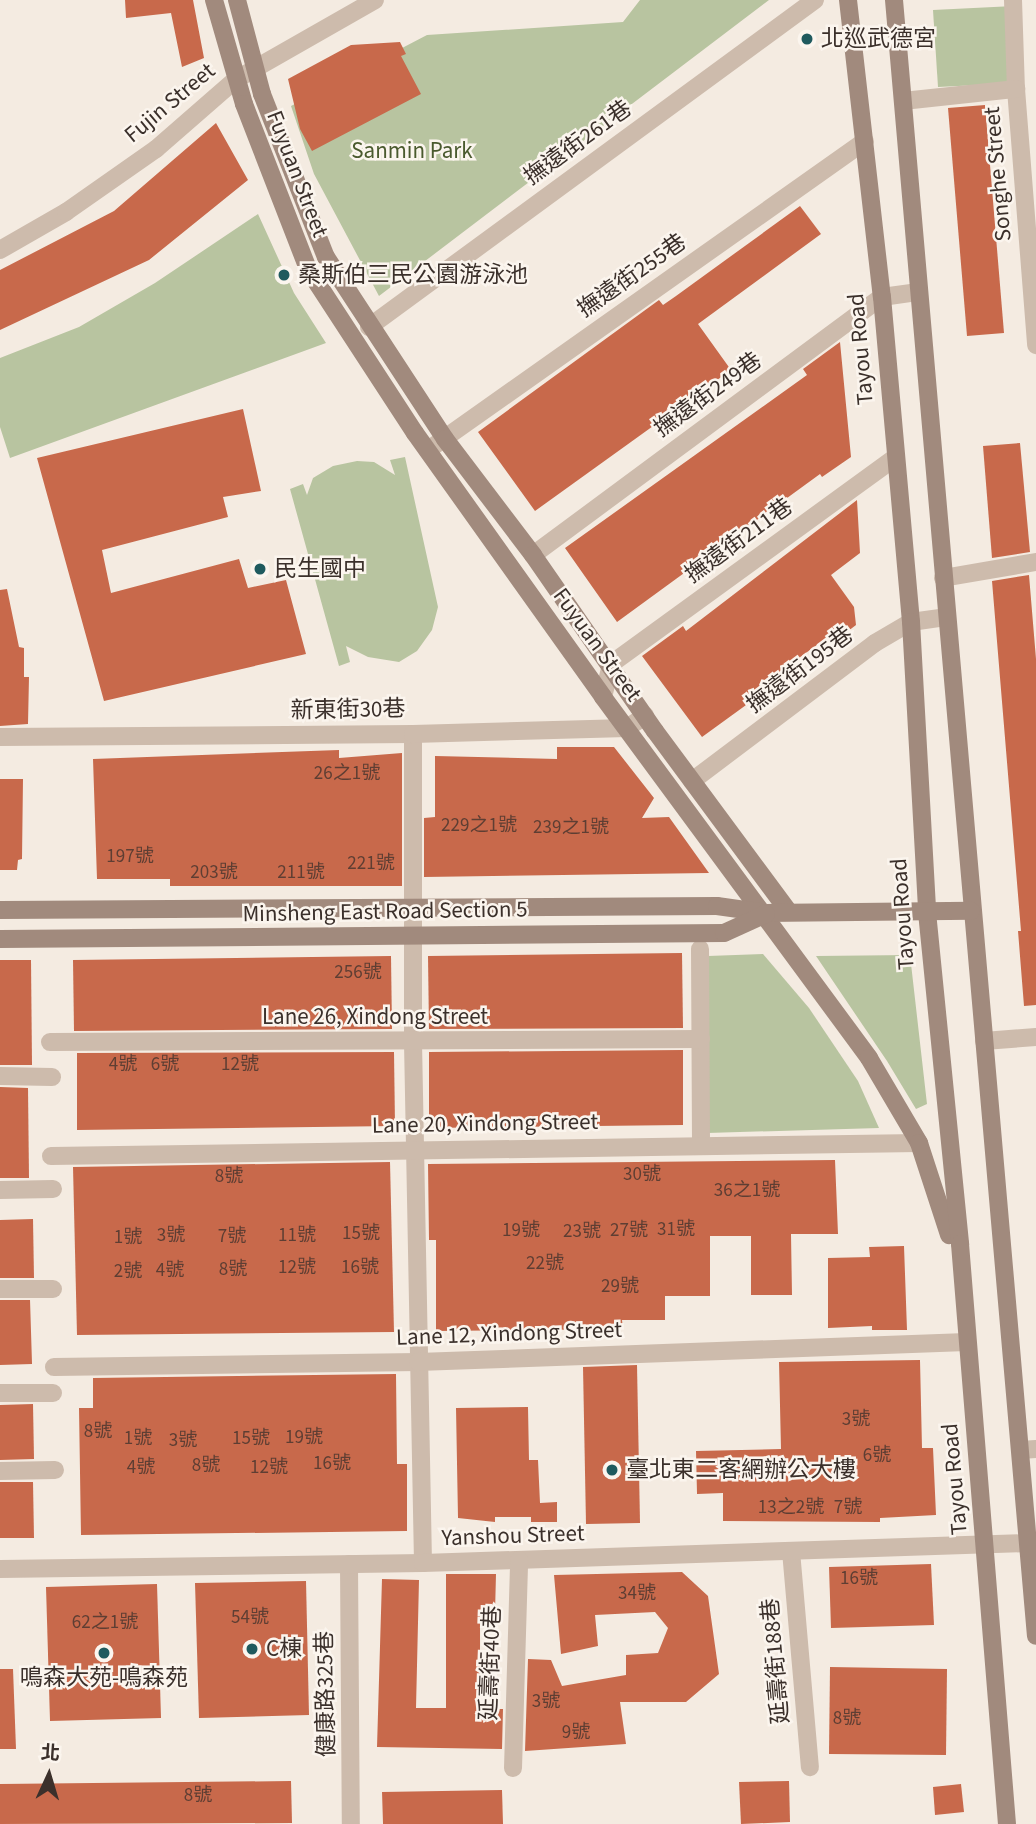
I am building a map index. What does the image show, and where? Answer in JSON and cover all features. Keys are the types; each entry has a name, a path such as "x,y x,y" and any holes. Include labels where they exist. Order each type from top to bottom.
{"street":[{"name":"Fuyuan Street","path":"214,0 235,80 274,190 308,269 428,450 603,696 766,914 869,1058 919,1143 946,1219 964,1304"},
{"name":"Fuyuan Street","path":"237,0 253,69 326,257 444,439 533,555 645,716 789,912"},
{"name":"Fujin Street","path":"0,250 66,212 156,149 235,80 375,0"},
{"name":"撫遠街261巷","path":"369,327 815,0"},
{"name":"Tayou Road","path":"848,0 882,298 911,622 927,912 986,1545 1007,1824"},
{"path":"894,0 971,911 1028,1450 1028,1543 1036,1636"},
{"name":"Songhe Street","path":"1013,0 1016,89 1036,345"},
{"path":"903,101 1016,89"},
{"name":"撫遠街255巷","path":"428,450 865,141"},
{"name":"撫遠街249巷","path":"533,555 882,298 919,292"},
{"name":"撫遠街211巷","path":"611,664 896,457"},
{"path":"943,578 1036,562"},
{"name":"撫遠街195巷","path":"692,781 875,643 911,622 946,617"},
{"path":"603,696 611,664"},
{"path":"627,728 645,716"},
{"name":"新東街30巷","path":"0,737 413,734 627,728"},
{"path":"413,734 413,1042 423,1563"},
{"name":"Minsheng East Road Section 5","path":"0,910 413,910 717,906 766,914 971,911"},
{"name":"Minsheng East Road Section 5","path":"0,939 724,933 766,914"},
{"path":"699,949 701,1146"},
{"path":"984,1041 1036,1037"},
{"name":"Lane 26, Xindong Street","path":"50,1042 701,1039"},
{"path":"0,1076 52,1077"},
{"name":"Lane 20, Xindong Street","path":"51,1156 919,1143"},
{"path":"0,1190 52,1189"},
{"path":"0,1289 53,1289"},
{"name":"Lane 12, Xindong Street","path":"54,1367 418,1362 967,1342"},
{"path":"0,1393 53,1394"},
{"path":"0,1471 55,1470"},
{"name":"Yanshou Street","path":"0,1569 423,1563 1028,1543"},
{"name":"延壽街188巷","path":"791,1551 810,1767"},
{"name":"延壽街40巷","path":"513,1769 519,1560"},
{"name":"健康路325巷","path":"349,1564 351,1824"}],"green space":[{"name":"Sanmin Park","path":"640,0 769,0 379,296 314,174 291,106 427,35 623,22"},
{"path":"1014,6 1018,83 938,87 933,10"},
{"path":"258,214 294,293 326,343 10,458 0,427 0,358 79,327 155,283"},
{"path":"405,457 438,607 432,630 417,651 399,662 368,657 346,646 350,662 339,666 290,489 303,484 307,495 313,478 333,466 357,461 374,462 395,475 390,460"},
{"path":"763,954 809,1008 858,1081 879,1128 707,1133 708,956"},
{"path":"910,955 927,1104 916,1109 816,956"}],"building":[{"path":"125,0 193,0 204,58 182,67 171,13 126,18"},
{"path":"400,42 406,54 401,56 421,94 312,151 300,129 288,79 351,45"},
{"path":"985,105 1004,333 967,336 948,108"},
{"path":"216,123 248,180 149,260 0,330 0,270 114,211"},
{"path":"800,206 821,234 698,324 731,370 535,511 478,432 659,300 663,305"},
{"path":"840,342 851,457 822,477 820,474 617,622 565,548 807,375 803,369"},
{"name":"民生國中","path":"243,409 261,491 223,497 228,517 102,550 111,593 239,559 248,588 286,580 306,654 104,701 37,458"},
{"path":"1020,443 1030,552 992,558 983,446"},
{"path":"857,500 860,553 831,575 854,607 856,625 839,638 835,632 764,683 768,689 702,737 642,656 683,626 686,631"},
{"path":"1029,575 1036,659 1036,1005 1024,1006 1018,931 1021,931 992,581"},
{"path":"7,589 19,647 24,648 24,677 29,677 28,724 0,726 0,590"},
{"path":"557,747 614,747 654,798 642,818 669,817 709,873 424,877 424,818 435,817 435,756 557,759"},
{"path":"339,750 339,758 402,753 402,886 170,886 170,879 97,879 93,759"},
{"path":"0,779 23,779 22,859 18,860 17,870 0,870"},
{"path":"682,953 683,1028 429,1029 428,956"},
{"path":"391,956 392,1029 74,1031 73,960"},
{"path":"0,960 31,960 32,1065 0,1065"},
{"path":"683,1050 683,1125 429,1128 429,1052"},
{"path":"394,1052 395,1126 77,1130 77,1053"},
{"path":"0,1087 28,1088 29,1178 0,1178"},
{"path":"835,1160 838,1234 791,1234 792,1295 751,1295 751,1236 710,1236 710,1296 665,1296 665,1320 622,1320 623,1329 436,1331 436,1240 429,1240 428,1164"},
{"path":"390,1162 394,1332 77,1335 73,1167"},
{"path":"33,1219 34,1278 0,1278 0,1220"},
{"path":"904,1246 907,1330 872,1330 872,1326 828,1328 828,1258 870,1257 869,1247"},
{"path":"0,1300 30,1300 32,1364 0,1365"},
{"path":"920,1360 922,1448 933,1448 936,1515 880,1518 880,1522 723,1521 723,1493 697,1494 696,1451 781,1449 779,1362"},
{"name":"臺北東二客網辦公大樓","path":"637,1365 640,1523 586,1524 583,1367"},
{"path":"396,1374 397,1464 407,1464 407,1531 81,1535 79,1408 93,1408 93,1378"},
{"path":"33,1404 34,1459 0,1460 0,1405"},
{"path":"528,1407 529,1460 538,1460 540,1503 557,1502 557,1522 531,1522 531,1517 495,1517 495,1522 458,1518 456,1408"},
{"path":"0,1482 33,1482 34,1538 0,1538"},
{"path":"931,1564 934,1625 831,1628 829,1567"},
{"path":"682,1572 708,1596 719,1674 686,1702 620,1702 626,1744 525,1751 528,1659 551,1660 562,1686 626,1675 626,1655 658,1653 668,1628 655,1612 595,1615 598,1646 561,1654 554,1575"},
{"path":"446,1574 496,1574 495,1613 480,1613 480,1709 503,1709 502,1749 377,1747 382,1579 419,1580 416,1708 446,1708"},
{"name":"C棟","path":"306,1581 309,1715 199,1718 195,1583"},
{"name":"鳴森大苑-鳴森苑","path":"157,1584 161,1718 50,1721 46,1587"},
{"path":"830,1667 947,1669 946,1755 829,1754"},
{"path":"0,1669 13,1669 16,1749 0,1749"},
{"path":"291,1781 292,1823 0,1824 0,1784"},
{"path":"789,1781 790,1822 741,1824 739,1782"},
{"path":"961,1784 964,1812 935,1815 933,1787"},
{"path":"502,1790 503,1824 383,1824 382,1792"}],"place":[{"name":"北巡武德宮","path":"807,39"},
{"name":"桑斯伯三民公園游泳池","path":"284,275"},
{"name":"民生國中","path":"260,569"},
{"name":"臺北東二客網辦公大樓","path":"612,1470"},
{"name":"C棟","path":"252,1649"},
{"name":"鳴森大苑-鳴森苑","path":"104,1653"}]}
